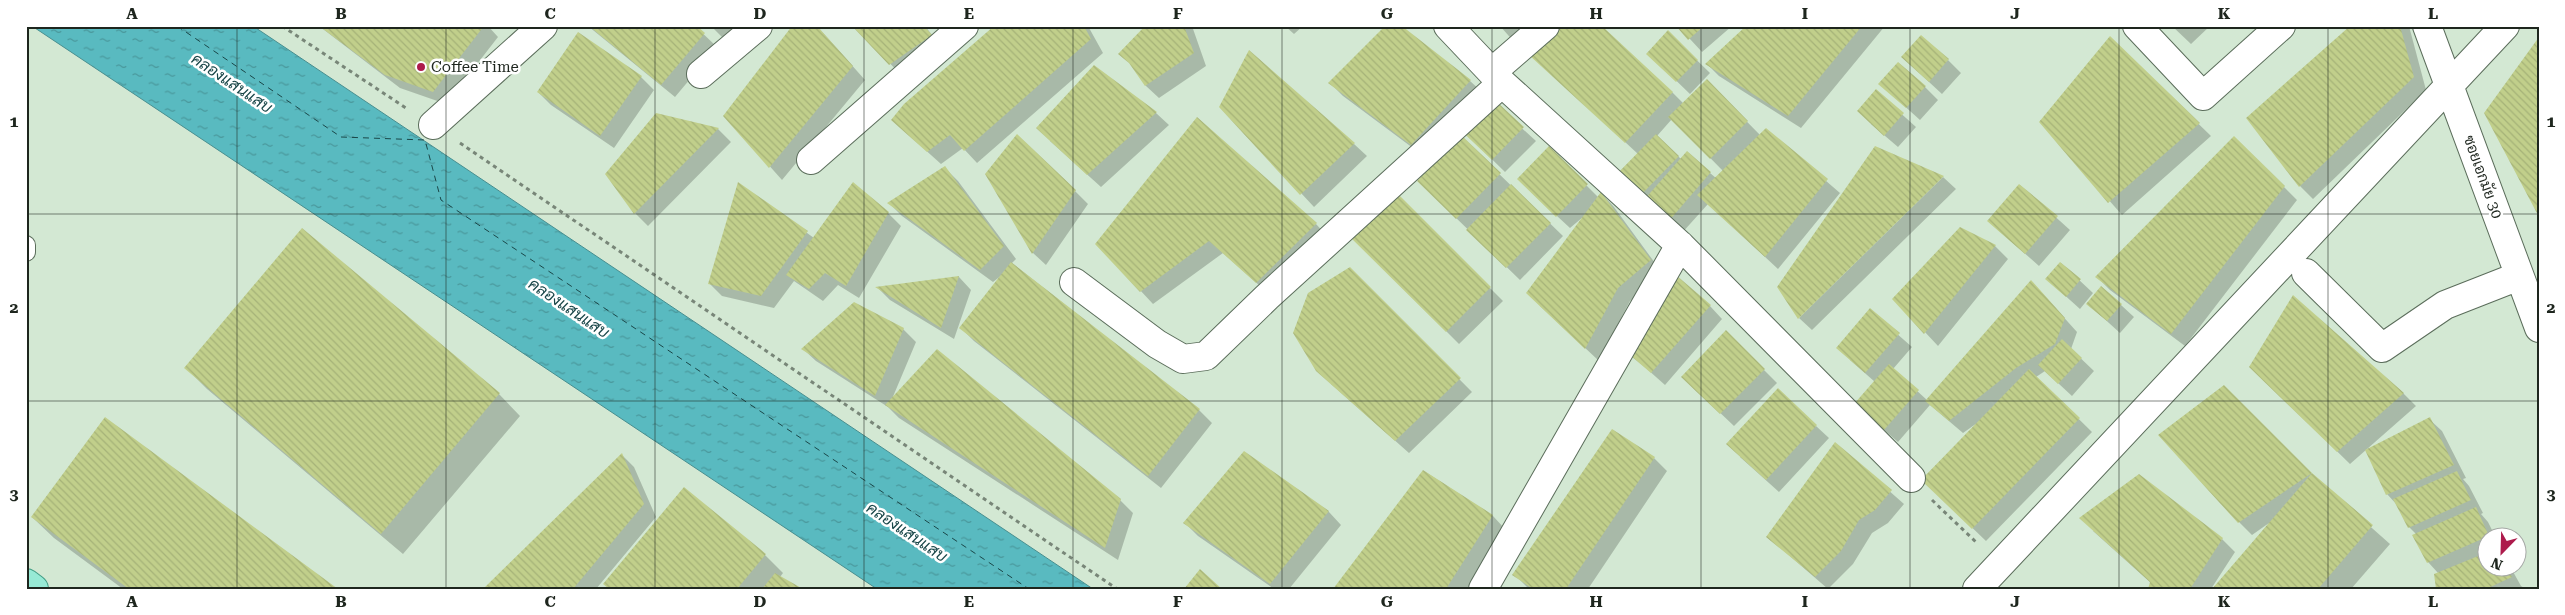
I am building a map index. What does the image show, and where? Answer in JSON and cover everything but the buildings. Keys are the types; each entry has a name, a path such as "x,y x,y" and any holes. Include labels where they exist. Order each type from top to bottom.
{"main road":[{"path":"26,583 34,589"}],"street":[{"path":"433,125 543,26"},
{"path":"701,74 758,26"},
{"path":"811,160 964,26"},
{"path":"1448,26 1497,78 1680,245 1911,478"},
{"path":"1074,282 1157,344 1183,359 1206,356 1497,78 1545,26"},
{"path":"2137,26 2203,96 2281,26"},
{"name":"ซอยเอกมัย 30","path":"2427,26 2539,328"},
{"path":"1977,589 2505,26"},
{"path":"1483,589 1680,245"},
{"path":"2306,273 2382,348 2445,305 2519,276"}],"lane":[{"path":"26,245 26,252"}],"path":[{"path":"282,26 433,125 1117,589"},
{"path":"1911,478 2000,566"}],"water":[{"name":"คลองแสนแสบ","path":"32,26 253,26 1093,589 877,589"}],"ferry route":[{"path":"177,26 341,137 425,140 441,200 1029,589"}],"place":[{"name":"Coffee Time","path":"421,67"}]}
